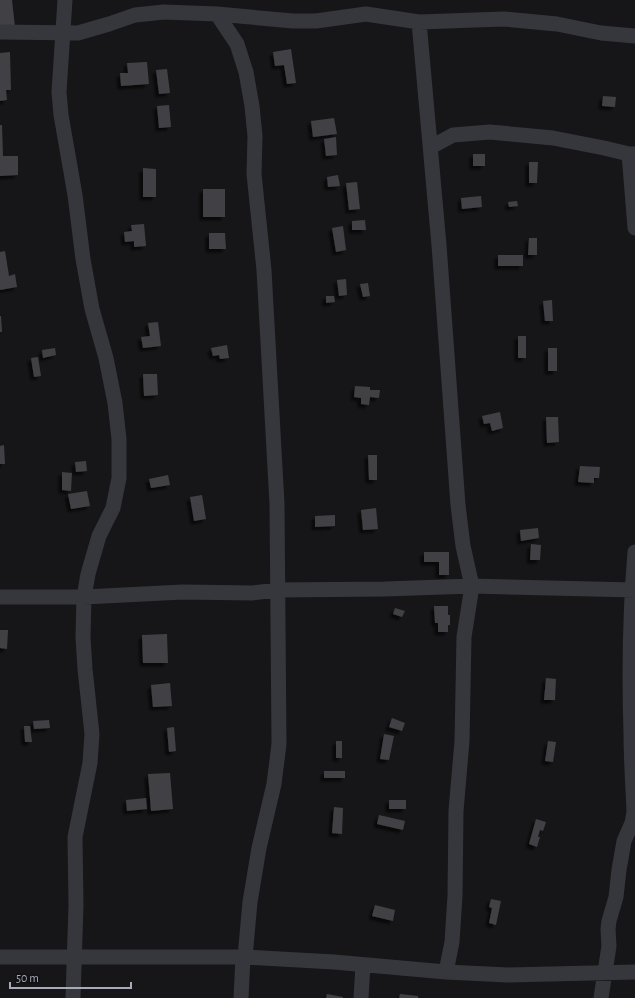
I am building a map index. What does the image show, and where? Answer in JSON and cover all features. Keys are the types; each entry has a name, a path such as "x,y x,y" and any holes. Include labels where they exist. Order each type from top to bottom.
{"street":[{"path":"65,0 59,92 61,115 75,195 83,258 92,309 108,366 115,402 119,439 119,478 113,508 99,536 88,574 84,597 83,637 92,734 90,763 75,837 76,905 73,998"},
{"path":"0,32 78,33 135,15 164,12 217,14 301,21 316,21 366,14 419,22 504,19 558,24 601,33 635,36"},
{"path":"217,14 237,44 246,72 252,106 255,136 254,174 264,270 276,488 279,744 274,784 259,848 251,894 241,998"},
{"path":"419,22 431,147 458,505 463,546 472,586 464,637 463,720 456,811 452,942 446,972"},
{"path":"431,147 453,135 490,132 554,138 632,154 635,228"},
{"path":"601,998 604,973 607,966 609,921 616,897 624,841 632,823 634,812 630,702 635,552"},
{"path":"0,597 84,597 183,592 252,592 277,590 385,589 472,586 633,590"},
{"path":"0,957 244,957 334,962 446,972 508,975 635,972"},
{"path":"361,998 363,965"}],"building":[{"path":"0,0 12,0 15,27 0,28"},
{"path":"291,49 296,83 287,84 284,65 275,66 273,52"},
{"path":"10,52 11,90 6,90 7,100 0,101 0,53"},
{"path":"147,62 149,84 121,86 120,73 128,73 127,63"},
{"path":"167,69 170,93 159,94 156,70"},
{"path":"603,96 616,97 615,107 602,106"},
{"path":"169,105 171,127 159,128 157,106"},
{"path":"334,118 337,134 313,137 311,121"},
{"path":"0,125 2,125 3,156 18,156 18,175 0,176"},
{"path":"336,137 337,155 326,156 324,139"},
{"path":"473,154 485,154 485,166 473,166"},
{"path":"529,162 538,162 537,183 529,183"},
{"path":"143,168 156,169 156,197 143,197"},
{"path":"338,175 340,186 328,187 327,177"},
{"path":"357,182 360,209 349,210 346,183"},
{"path":"203,189 225,189 225,217 203,217"},
{"path":"481,196 482,207 462,209 461,198"},
{"path":"517,201 518,206 509,207 508,202"},
{"path":"365,220 366,230 352,230 352,221"},
{"path":"144,224 146,246 134,247 134,241 125,242 124,232 132,231 131,225"},
{"path":"343,226 346,250 336,252 332,228"},
{"path":"209,233 225,233 226,249 209,249"},
{"path":"529,238 537,238 537,255 528,255"},
{"path":"5,251 9,276 15,274 17,287 0,290 0,252"},
{"path":"498,255 523,255 523,266 498,266"},
{"path":"346,279 347,295 339,296 337,280"},
{"path":"368,283 370,296 363,297 360,284"},
{"path":"326,296 334,296 335,302 326,303"},
{"path":"552,300 553,321 545,321 543,301"},
{"path":"1,316 2,332 0,332"},
{"path":"158,322 161,346 143,348 141,337 150,336 148,323"},
{"path":"518,336 526,336 526,358 518,358"},
{"path":"227,345 229,358 220,359 219,355 213,356 211,348"},
{"path":"55,348 56,355 43,358 42,350"},
{"path":"548,348 557,348 557,371 548,371"},
{"path":"38,357 41,376 34,377 31,358"},
{"path":"143,374 157,374 158,395 144,396"},
{"path":"355,386 370,387 370,390 380,390 379,398 370,397 369,405 361,404 361,398 354,397"},
{"path":"500,412 503,428 492,431 490,423 484,424 482,416"},
{"path":"546,417 558,417 559,442 547,443"},
{"path":"4,445 5,464 0,464 0,446"},
{"path":"368,455 377,455 377,480 369,480"},
{"path":"86,461 87,471 76,472 75,462"},
{"path":"580,466 600,467 599,478 594,478 594,483 578,482"},
{"path":"62,472 72,473 71,491 62,490"},
{"path":"168,475 170,485 151,488 149,479"},
{"path":"87,491 90,506 71,509 68,494"},
{"path":"202,495 206,519 194,521 190,497"},
{"path":"376,508 378,529 363,530 361,510"},
{"path":"335,515 335,526 315,527 315,516"},
{"path":"538,528 539,538 521,541 520,530"},
{"path":"531,544 541,545 540,560 530,560"},
{"path":"424,552 449,552 449,575 439,575 439,562 424,562"},
{"path":"434,606 448,606 450,625 448,625 448,632 438,632 438,623 435,623"},
{"path":"395,608 405,611 402,617 393,614"},
{"path":"0,630 8,630 7,649 0,648"},
{"path":"167,634 168,663 143,663 142,635"},
{"path":"546,678 556,679 555,700 544,700"},
{"path":"170,683 172,706 153,707 151,685"},
{"path":"392,718 405,723 402,731 389,727"},
{"path":"49,720 50,728 34,729 33,721"},
{"path":"24,726 30,726 32,742 25,742"},
{"path":"174,727 176,751 169,752 167,728"},
{"path":"384,734 394,736 389,760 380,759"},
{"path":"336,741 342,741 342,758 336,758"},
{"path":"548,741 556,742 553,762 545,761"},
{"path":"324,771 345,771 345,778 324,778"},
{"path":"170,773 173,809 151,811 148,774"},
{"path":"146,798 147,809 127,811 126,800"},
{"path":"389,800 406,800 406,809 389,809"},
{"path":"334,807 343,808 342,834 332,833"},
{"path":"379,815 405,821 403,830 377,824"},
{"path":"536,819 546,822 543,831 540,830 538,837 540,837 537,847 529,844"},
{"path":"491,899 501,901 496,925 489,923 492,908 489,907"},
{"path":"375,905 395,910 393,921 372,916"},
{"path":"327,994 343,997 343,998 326,998"},
{"path":"400,994 418,996 418,998 399,998"}]}
